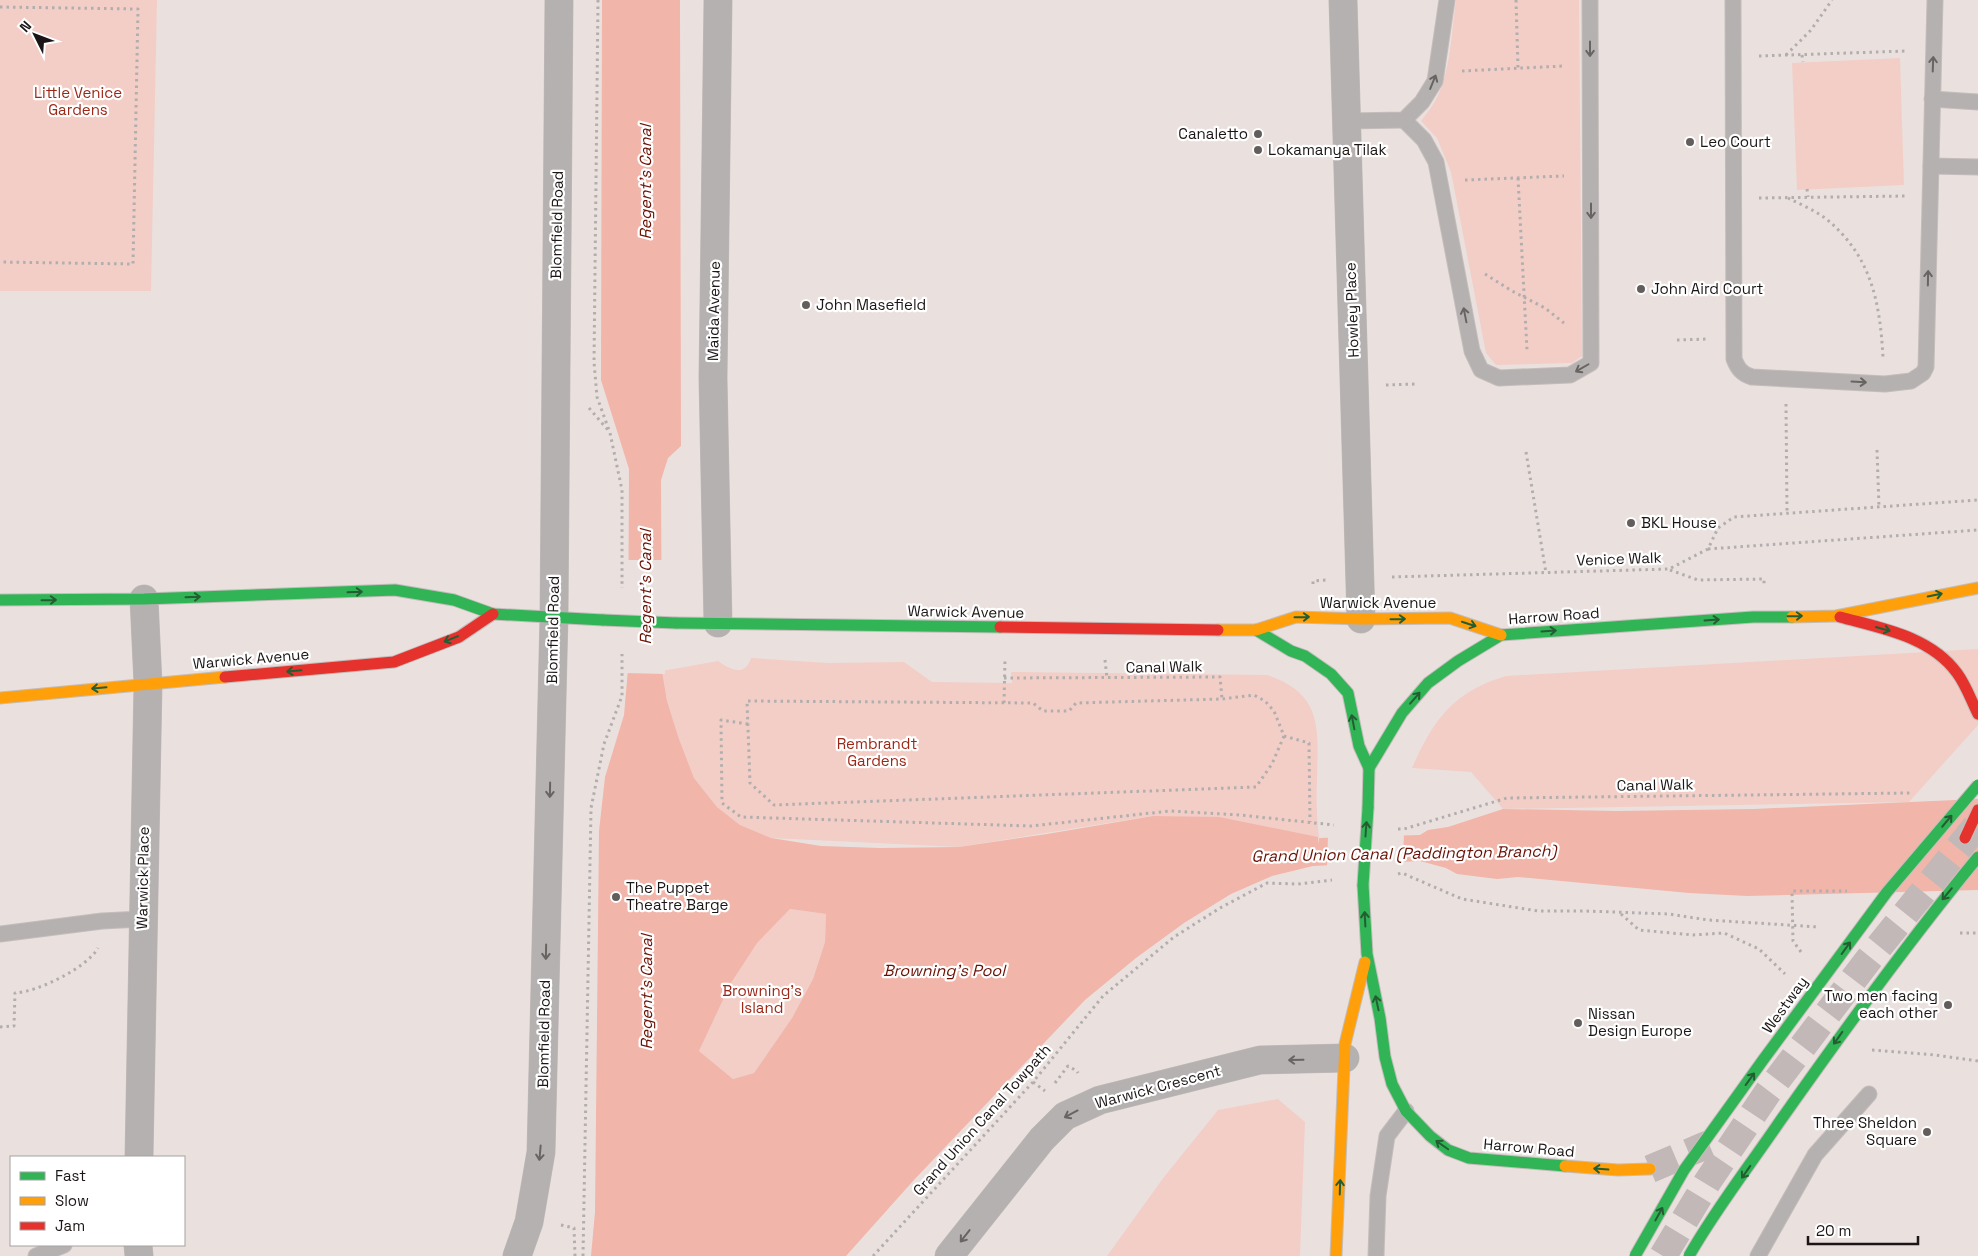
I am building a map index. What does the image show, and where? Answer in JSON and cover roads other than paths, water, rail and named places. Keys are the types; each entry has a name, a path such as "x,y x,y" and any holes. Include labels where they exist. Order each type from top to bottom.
{"main road":[{"name":"Harrow Road","path":"1650,1169 1618,1170 1491,1162 1469,1158 1448,1150 1430,1136 1406,1110 1392,1084 1385,1057 1380,1018 1367,954 1362,884 1370,768 1402,712 1428,682 1501,634 1753,617 1836,616 1978,588"},
{"path":"0,600 144,599 395,590 454,600 493,614 554,616"},
{"name":"Warwick Avenue","path":"0,698 394,662 458,637 493,614"},
{"name":"Warwick Avenue","path":"554,616 676,623 1256,630 1296,616 1361,619 1450,618 1501,634"},
{"name":"Harrow Road","path":"1836,616 1911,637 1932,648 1951,666 1967,688 1978,714"},
{"path":"1256,630 1291,651 1305,656 1331,674 1348,693 1359,746 1370,768"},
{"name":"Westway","path":"1635,1256 1684,1170 1763,1060 1887,892 1978,784"},
{"path":"1965,838 1978,810"},
{"path":"1690,1256 1700,1236 1860,1007 1943,898 1978,857"},
{"name":"Harrow Road","path":"1336,1256 1346,1044 1367,954"}],"street":[{"name":"Blomfield Road","path":"517,1256 529,1222 541,1152 554,616 559,0"},
{"name":"Maida Avenue","path":"718,0 713,378 718,623"},
{"name":"Howley Place","path":"1342,0 1361,619"},
{"name":"Warwick Place","path":"139,1156 142,919 148,684 144,599"},
{"name":"Warwick Crescent","path":"949,1256 1042,1139 1065,1116 1100,1100 1260,1060 1345,1058"}],"lane":[{"path":"1346,121 1404,120 1422,102 1435,81 1447,0"},
{"path":"1404,120 1424,140 1436,162 1472,351 1482,370 1499,378 1570,375 1591,363 1590,0"},
{"path":"1733,0 1734,359 1740,371 1752,377 1885,384 1911,381 1923,373 1926,367 1935,0"},
{"path":"1932,99 1978,102"},
{"path":"1931,166 1978,166"},
{"path":"0,934 142,919"},
{"path":"1758,1256 1815,1155 1869,1094"},
{"path":"1376,1256 1378,1196 1387,1136 1406,1110"},
{"path":"36,1256 61,1246"}],"water":[{"name":"Browning's Pool","path":"602,0 680,0 681,446 668,458 661,480 662,671 667,701 694,778 717,807 740,825 771,838 821,846 880,848 959,847 1153,816 1219,817 1318,837 1318,844 1319,838 1420,835 1428,830 1448,827 1503,809 1617,811 1754,809 1978,799 1978,890 1747,896 1689,893 1518,877 1497,879 1457,874 1446,868 1420,861 1313,866 1272,876 1231,894 1184,923 1136,958 1085,1000 913,1181 846,1256 591,1256 595,1212 599,831 605,777 624,715 628,669 629,469 601,380","holes":["790,909 826,914 825,942 813,979 792,1018 754,1073 733,1079 699,1051 731,983 757,943"]}],"tunnel":[{"path":"1663,1256 1708,1181 1768,1092 1869,959 1978,824"},
{"path":"1650,1169 1709,1144"}],"place":[{"name":"Canaletto","path":"1258,134"},
{"name":"Leo Court","path":"1690,142"},
{"name":"Lokamanya Tilak","path":"1258,150"},
{"name":"John Aird Court","path":"1641,289"},
{"name":"John Masefield","path":"806,305"},
{"name":"BKL House","path":"1631,523"},
{"name":"The Puppet Theatre Barge","path":"616,897"},
{"name":"Two men facing each other","path":"1948,1005"},
{"name":"Nissan Design Europe","path":"1578,1023"},
{"name":"Three Sheldon Square","path":"1927,1132"}],"park label":[{"name":"Little Venice Gardens","path":"78,102"},
{"name":"Rembrandt Gardens","path":"877,752"},
{"name":"Browning's Island","path":"762,1000"}],"water label":[{"name":"Regent's Canal","path":"645,182"},
{"name":"Regent's Canal","path":"645,587"},
{"name":"Grand Union Canal (Paddington Branch)","path":"1404,853"},
{"name":"Regent's Canal","path":"646,992"}]}
